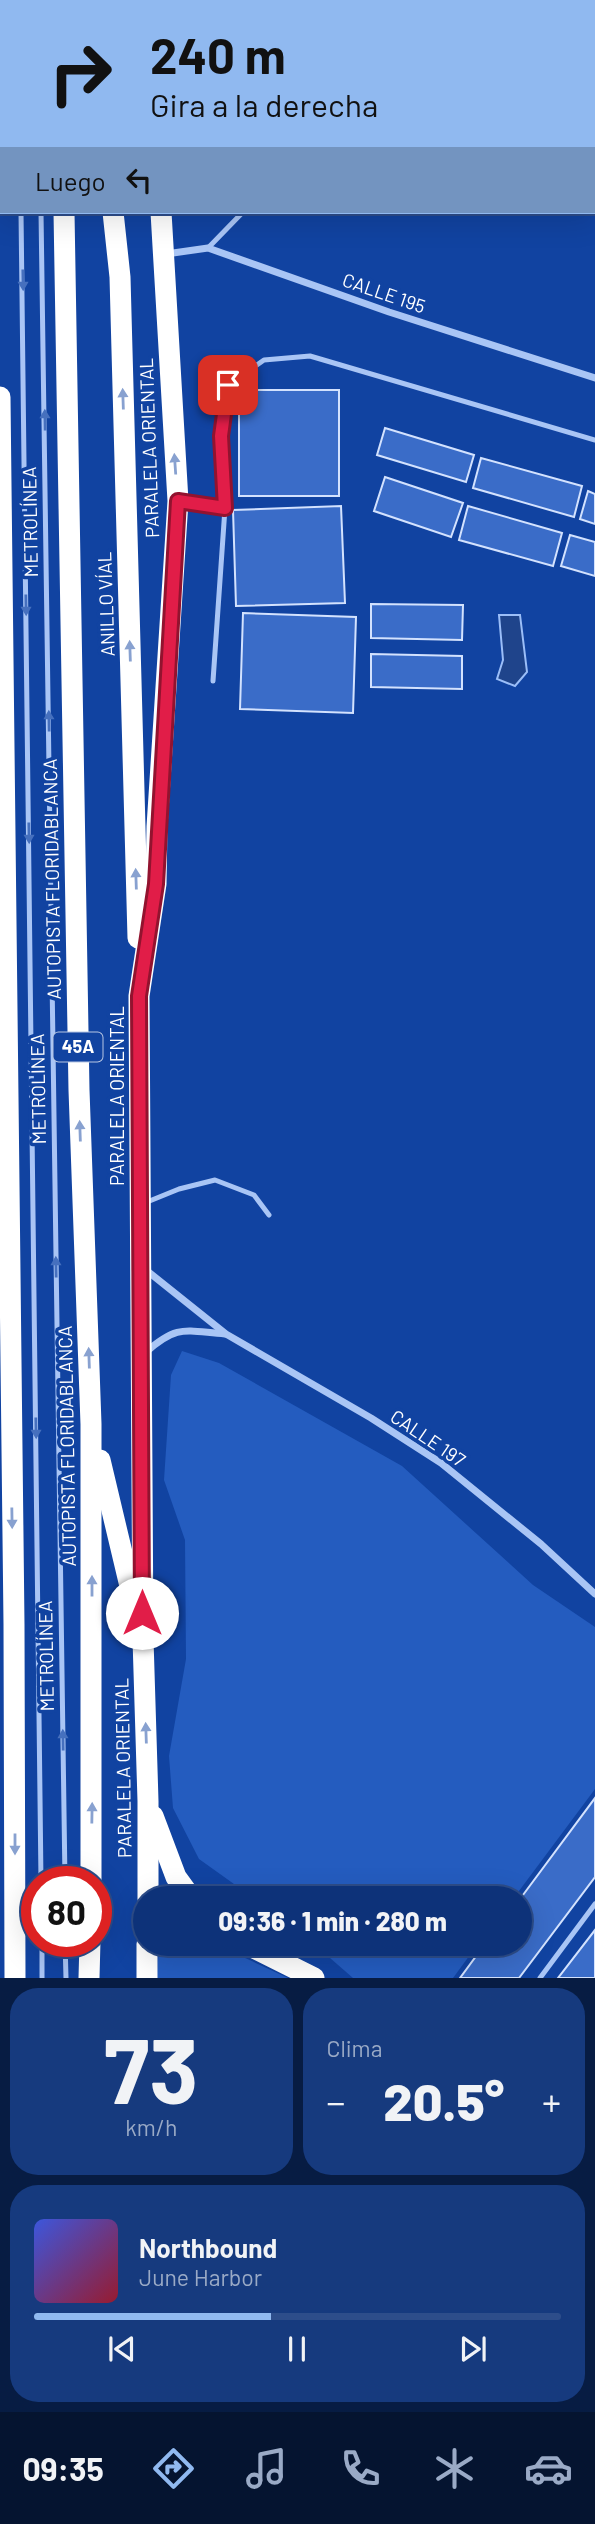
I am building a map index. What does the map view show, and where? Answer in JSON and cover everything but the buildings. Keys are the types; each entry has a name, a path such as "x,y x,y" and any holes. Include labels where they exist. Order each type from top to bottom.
{"highway":[{"name":"AUTOPISTA FLORIDABLANCA","path":"64,214 79,1090 91,1424 90,1866"},
{"name":"ANILLO VÍAL","path":"113,214 120,277 139,996"},
{"name":"PARALELA ORIENTAL","path":"148,1886 142,1639 139,996 156,884 178,501 162,254 162,214"},
{"path":"0,397 14,1624 15,1978"},
{"path":"91,1424 142,1639"},
{"path":"148,1801 176,1877 183,1886"},
{"path":"147,1956 147,1978"},
{"path":"270,1956 314,1978"},
{"path":"89,1978 90,1957"}],"street":[{"name":"CALLE 195","path":"162,254 208,248 389,312 595,378"},
{"name":"CALLE 197","path":"141,1266 226,1334 371,1419 441,1464 541,1544 595,1594"},
{"name":"CALLE 197","path":"142,1356 164,1336 181,1330 226,1334"}],"lane":[{"name":"METROLÍNEA","path":"21,214 41,1866"},
{"name":"METROLÍNEA","path":"41,214 65,1866"},
{"path":"208,248 241,214"},
{"path":"213,681 225,508 221,436 228,385 264,360 310,356 595,440"},
{"path":"178,501 225,508"},
{"path":"140,1204 179,1189 215,1180 254,1195 269,1215"},
{"path":"540,1978 595,1903"},
{"path":"42,1957 42,1978"},
{"path":"65,1957 65,1978"}],"shaded area":[{"path":"499,615 520,615 527,672 515,686 497,679 503,660"},
{"path":"182,1351 219,1363 402,1466 533,1585 595,1627 595,1789 523,1886 237,1886 199,1859 173,1808 169,1756 186,1659 185,1540 164,1480 171,1375"},
{"path":"158,1956 241,1956 288,1978 157,1978"},
{"path":"328,1956 469,1956 453,1978 353,1978"}],"route":[{"path":"142,1613 139,996 156,884 157,827 178,501 225,508 221,436 228,385"}]}
